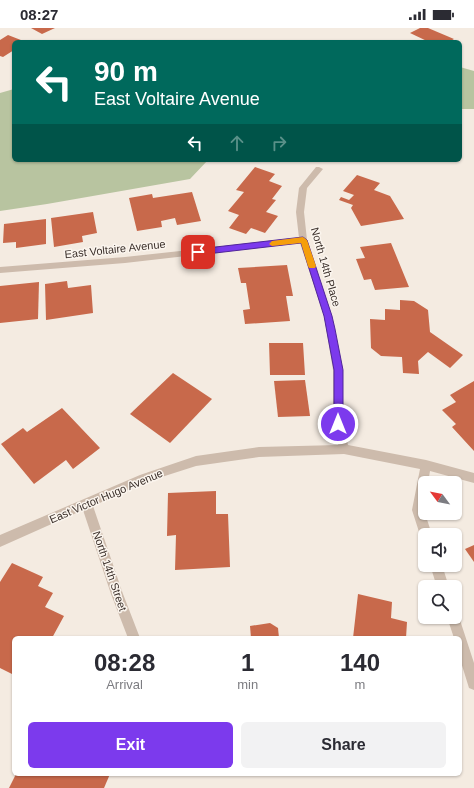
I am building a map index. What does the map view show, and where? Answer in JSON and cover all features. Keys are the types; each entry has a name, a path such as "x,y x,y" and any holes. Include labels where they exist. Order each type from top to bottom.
{"street":[{"name":"North 14th Place","path":"319,169 303,188 300,212 303,240 328,316 338,370 338,424 344,449"},
{"name":"East Voltaire Avenue","path":"0,270 125,260 303,240"},
{"name":"East Victor Hugo Avenue","path":"0,541 144,478 196,461 259,452 344,449 426,465 474,478"},
{"path":"424,528 418,510 426,465"},
{"name":"North 14th Street","path":"86,503 117,594 133,636"},
{"path":"455,624 459,636"},
{"path":"462,645 474,683"}],"green space":[{"path":"462,68 474,71 474,109 462,109"},
{"path":"12,90 12,162 206,162 190,179 0,211 0,93"}],"building":[{"path":"31,28 55,28 42,34"},
{"path":"420,28 428,28 454,39 425,40 410,33"},
{"path":"8,35 21,40 12,40 12,51 3,57 0,56 0,40"},
{"path":"255,167 275,174 269,181 282,186 272,199 276,200 266,212 278,216 265,233 251,228 246,234 229,228 239,215 228,211 244,192 236,190"},
{"path":"357,175 380,183 374,190 390,196 404,219 361,226 351,208 353,205 339,200 341,197 349,200 354,195 343,191"},
{"path":"192,192 201,221 177,225 175,218 161,221 162,227 137,231 129,198 152,194 153,198"},
{"path":"93,212 97,233 82,236 83,242 54,247 51,218"},
{"path":"46,219 46,244 16,248 16,242 3,243 4,224"},
{"path":"391,243 409,287 375,290 371,279 364,280 356,259 365,258 360,247"},
{"path":"287,265 293,296 286,296 290,321 245,324 243,310 250,309 246,283 241,283 238,268"},
{"path":"67,281 68,288 91,285 93,313 46,320 45,284"},
{"path":"39,282 38,319 0,323 0,286"},
{"path":"400,300 414,301 428,310 430,332 463,355 450,368 428,352 418,361 419,374 403,373 402,357 381,356 371,348 370,319 385,320 385,309 400,310"},
{"path":"269,343 303,343 305,375 270,375"},
{"path":"173,373 212,399 170,443 130,414"},
{"path":"305,380 310,416 278,417 274,381"},
{"path":"474,381 474,451 452,427 456,424 442,410 456,402 450,395"},
{"path":"62,408 100,448 73,469 66,460 34,484 1,444 23,428 27,432"},
{"path":"216,491 216,514 228,514 230,567 175,570 176,535 167,536 168,493"},
{"path":"474,545 474,562 465,549"},
{"path":"12,563 43,577 38,586 53,593 45,607 64,616 53,636 12,636 12,674 0,668 0,582"},
{"path":"358,594 392,602 391,618 407,622 406,636 353,636"},
{"path":"270,623 278,628 279,636 251,636 250,626"},
{"path":"15,776 109,776 104,788 9,788"}],"slow traffic":[{"path":"272,244 303,240 312,266"}],"route":[{"path":"198,252 303,240 331,329 338,370 338,424"}]}
